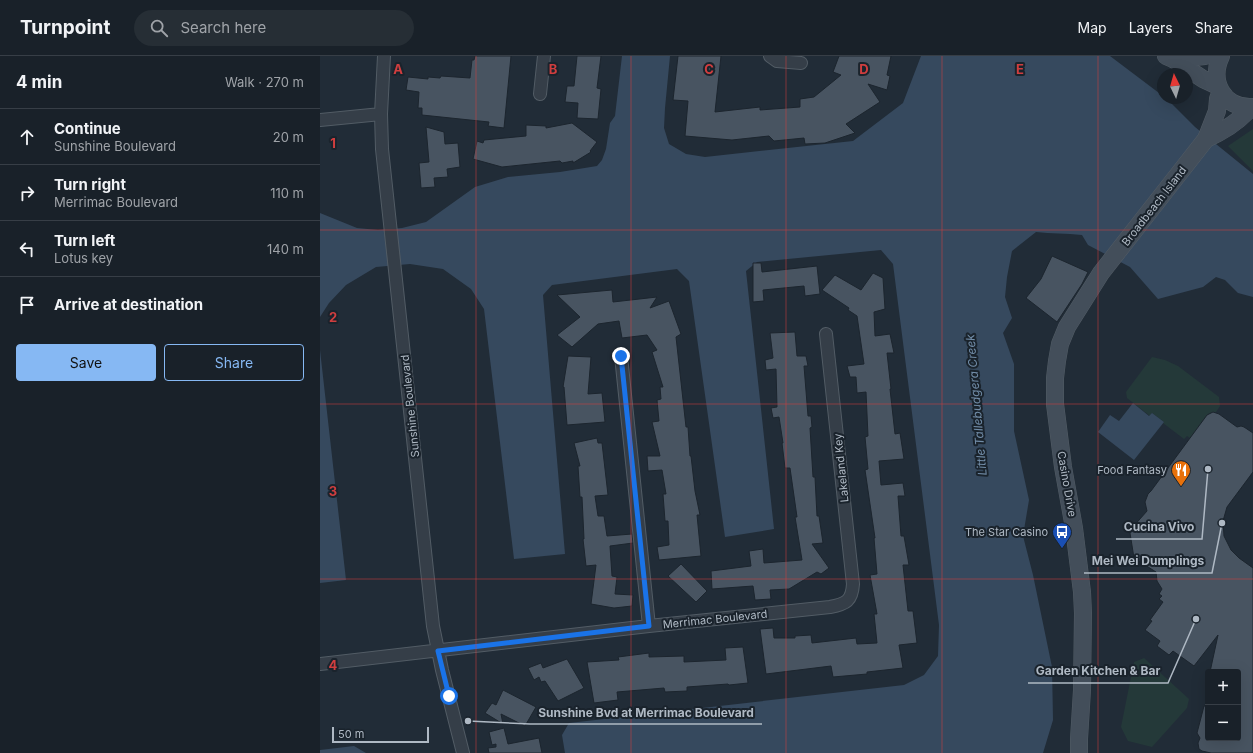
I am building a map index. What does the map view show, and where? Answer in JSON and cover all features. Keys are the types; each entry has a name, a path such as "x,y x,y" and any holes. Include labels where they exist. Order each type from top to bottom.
{"street":[{"name":"Sunshine Boulevard","path":"384,56 381,114 382,149 433,626 463,753"},
{"path":"540,94 544,56"},
{"path":"770,56 777,61 801,63"},
{"path":"1170,58 1205,56"},
{"name":"Broadbeach Island","path":"1101,273 1206,139 1217,111 1219,89 1216,75 1217,64 1221,56"},
{"path":"1170,58 1219,89 1234,103 1252,107"},
{"name":"Broadbeach Island","path":"1206,139 1221,132 1243,117 1252,107"},
{"path":"320,120 381,114"},
{"name":"Casino Drive","path":"1079,753 1082,690 1082,592 1074,528 1058,434 1055,404 1055,378 1060,344 1067,327 1101,273"},
{"name":"Lakeland Key","path":"826,334 853,584 852,593 848,601"},
{"path":"621,356 649,626"},
{"name":"Merrimac Boulevard","path":"320,664 649,626 830,607 840,605 848,601"}],"green space":[{"path":"1253,129 1253,171 1228,146"},
{"path":"1152,357 1165,360 1178,366 1219,397 1220,406 1216,412 1207,415 1190,438 1187,436 1184,439 1152,413 1150,416 1127,398 1126,392"},
{"path":"1144,658 1189,699 1187,708 1152,747 1128,741 1121,727 1134,662"}],"water":[{"name":"Little Tallebudgera Creek","path":"622,56 670,56 664,128 669,144 686,154 705,157 853,141 903,103 921,56 1110,56 1157,91 1157,104 1172,104 1195,127 1253,174 1253,297 1238,293 1225,280 1216,277 1203,287 1158,299 1130,267 1088,245 1082,235 1036,232 1012,251 1005,297 1012,318 1003,333 1014,364 1014,431 1029,500 1023,536 1033,575 1052,667 1053,720 1043,753 565,753 562,735 569,723 904,685 924,675 938,656 939,625 893,264 881,250 757,262 746,271 774,529 725,537 689,281 677,269 552,285 543,295 565,554 514,559 484,309 471,289 443,269 410,264 376,267 346,285 329,303 320,317 320,213 357,228 378,230 402,228 426,222 475,187 508,177 560,172 597,166 602,160 606,149 610,123 615,116"},
{"path":"320,350 346,580 320,583"},
{"path":"1133,403 1149,416 1152,413 1164,422 1134,460 1098,432 1110,415 1119,421"},
{"path":"354,746 366,753 320,753 320,750"}],"building":[{"path":"475,56 511,56 504,128 488,126 489,122 422,115 422,108 418,108 419,92 406,90 408,77 428,79 428,77 440,78 441,76 470,78 472,60 474,60"},
{"path":"577,56 601,56 597,88 601,89 598,119 577,118 578,103 565,102 567,86 574,86"},
{"path":"678,56 721,56 715,112 760,107 760,110 800,107 800,99 814,97 841,75 833,72 839,56 891,56 887,75 890,76 887,90 868,84 880,102 846,124 855,133 825,143 805,144 804,138 774,141 769,136 732,140 685,136 688,101 673,100"},
{"path":"572,123 597,142 590,151 591,152 573,163 573,161 562,163 560,161 502,167 473,159 477,141 483,143 484,140 526,136 526,125 546,126 546,128"},
{"path":"426,127 444,132 445,144 458,143 460,167 447,169 448,177 434,178 435,187 421,188 419,163 429,162"},
{"path":"1052,256 1088,272 1082,284 1057,322 1026,298 1041,279"},
{"path":"753,263 761,263 762,272 817,266 820,294 805,296 804,286 763,290 764,301 753,302"},
{"path":"873,273 883,278 885,309 874,312 875,336 890,334 894,353 887,353 895,434 900,433 904,459 879,461 881,485 903,483 905,496 898,496 901,536 904,536 909,565 903,565 908,611 913,611 917,643 899,645 903,668 867,672 867,674 833,677 831,666 766,674 760,629 773,628 774,638 795,638 795,636 811,635 812,643 856,638 857,644 877,643 874,614 877,614 870,575 877,574 875,538 865,470 868,469 865,437 868,436 866,392 857,393 856,377 850,377 847,366 864,364 857,316 848,310 849,308 822,290 835,275 861,290"},
{"path":"612,290 613,302 657,297 650,308 669,301 681,334 676,337 686,427 688,427 690,456 700,515 697,515 701,556 659,560 657,547 669,545 668,521 665,521 663,494 666,494 662,470 648,471 647,456 660,456 652,422 659,421 657,400 661,399 660,387 663,387 652,352 657,350 647,335 622,338 619,321 598,324 572,347 557,335 580,317 557,295"},
{"path":"795,332 797,356 806,356 808,366 804,366 808,416 811,416 812,427 810,428 813,477 815,477 817,516 819,516 823,543 812,544 829,568 821,574 817,572 789,589 770,590 771,599 755,600 753,586 712,589 711,571 751,566 749,551 763,549 764,563 802,560 795,517 797,517 790,468 785,468 779,417 773,418 771,408 777,407 776,369 766,370 765,360 773,358 770,333"},
{"path":"568,356 591,357 588,394 602,393 605,422 567,425 563,387"},
{"path":"1213,412 1219,414 1237,427 1244,427 1253,433 1253,472 1227,507 1223,521 1224,536 1231,550 1253,568 1253,753 1211,753 1199,749 1198,743 1200,738 1197,733 1204,706 1205,741 1241,741 1241,669 1211,669 1218,635 1194,666 1173,651 1169,655 1157,646 1160,641 1145,630 1152,621 1150,620 1163,602 1159,599 1162,596 1159,594 1162,589 1157,581 1156,572 1134,558 1130,533 1132,528 1147,511 1145,502 1148,494 1207,415"},
{"path":"597,438 598,443 602,443 608,495 595,496 598,516 604,516 607,536 632,534 633,543 610,546 612,576 617,577 615,594 633,595 632,606 614,608 591,604 596,565 586,566 583,539 582,497 580,497 578,466 580,466 574,443"},
{"path":"681,564 707,591 696,602 668,576"},
{"path":"743,647 748,683 687,687 687,691 665,692 664,688 617,692 618,700 594,703 587,662 619,660 618,657 649,653 649,657 684,656 684,662 726,660 725,648"},
{"path":"567,659 584,688 558,701 545,681 541,682 539,677 534,680 528,668 541,663 543,668"},
{"path":"503,690 536,707 525,726 501,714 503,724 485,713 492,703 496,705"},
{"path":"504,728 508,744 539,738 542,753 489,753 488,748 496,747 496,744 492,745 489,732"}],"place":[{"name":"Cucina Vivo","path":"1208,469"},
{"name":"Food Fantasy","path":"1181,487"},
{"name":"Mei Wei Dumplings","path":"1222,523"},
{"name":"The Star Casino","path":"1062,549"},
{"name":"Garden Kitchen & Bar","path":"1196,619"},
{"name":"Sunshine Bvd at Merrimac Boulevard","path":"468,721"}],"route":[{"path":"449,696 438,651 649,626 621,356"}]}
